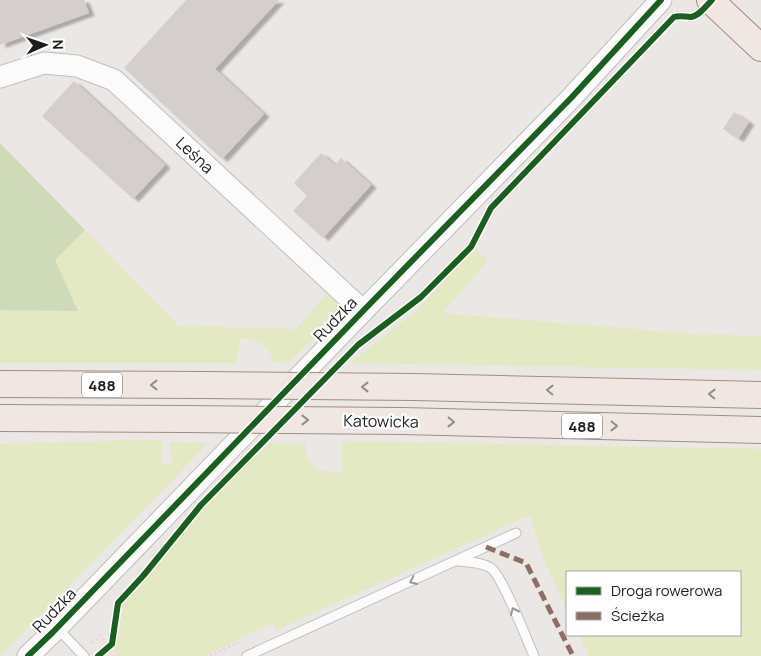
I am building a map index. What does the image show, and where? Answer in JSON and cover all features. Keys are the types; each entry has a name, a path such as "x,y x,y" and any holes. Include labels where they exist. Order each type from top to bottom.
{"main road":[{"path":"710,0 761,48"},
{"name":"Katowicka","path":"0,384 414,387 761,395"},
{"name":"Katowicka","path":"0,418 403,421 761,430"},
{"path":"0,429 102,419"}],"street":[{"name":"Rudzka","path":"28,656 572,98 661,0"},
{"name":"Leśna","path":"0,77 44,63 77,66 114,80 363,311"}],"lane":[{"path":"247,656 516,533"},
{"path":"458,561 478,563 491,568 503,586 534,656"},
{"path":"57,628 83,655"}],"path":[{"path":"83,655 100,635 114,656"}],"green space":[{"path":"0,143 85,230 55,260 78,311 0,310"},
{"path":"85,230 179,326 296,329 326,294 335,300 338,307 334,319 289,362 273,361 271,355 261,344 256,341 240,338 236,363 0,363 0,282"},
{"path":"475,247 488,261 442,313 695,334 761,336 761,370 350,363 415,312"},
{"path":"162,440 162,465 172,462 170,442 207,443 0,656 0,444"},
{"path":"342,441 761,449 761,656 589,656 579,636 741,636 741,571 566,571 566,608 544,561 530,515 276,630 272,623 204,656 118,656 114,651 120,606 137,588 200,509 270,443 306,444 306,452 311,463 327,471 342,473"}],"building":[{"path":"0,0 84,0 89,13 0,45"},
{"path":"186,0 279,0 215,69 264,114 222,159 124,68"},
{"path":"74,81 165,165 133,199 42,116"},
{"path":"734,112 749,122 738,139 723,129"},
{"path":"321,153 335,165 341,158 371,185 323,238 293,211 307,196 294,183"}],"marked path":[{"path":"486,547 526,563 573,656"}],"cycle path":[{"path":"28,656 572,97 661,0"},
{"path":"98,656 112,644 118,603 143,576 201,505 358,345 421,297 471,247 491,208 674,17 697,15 712,0"}]}
